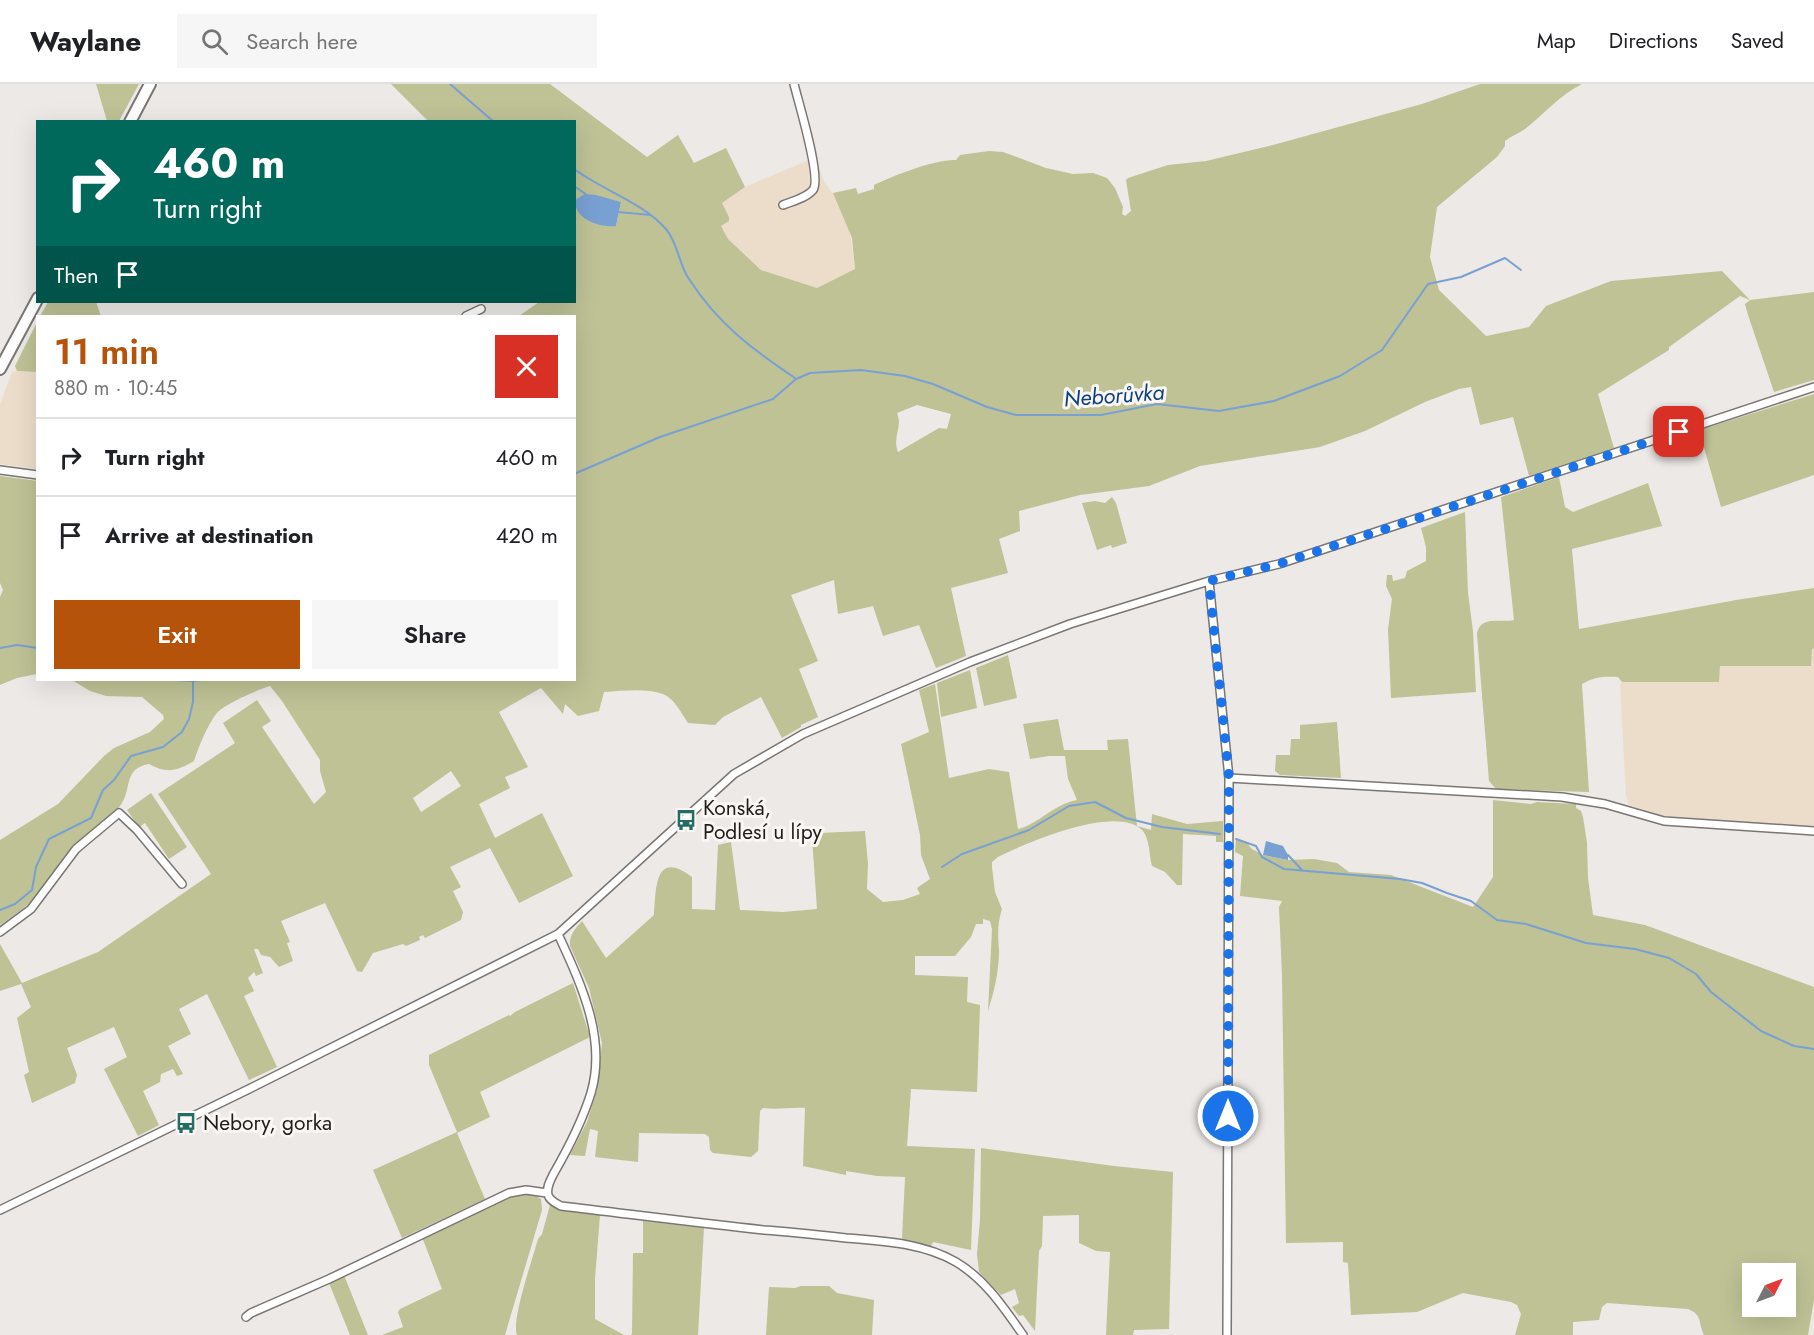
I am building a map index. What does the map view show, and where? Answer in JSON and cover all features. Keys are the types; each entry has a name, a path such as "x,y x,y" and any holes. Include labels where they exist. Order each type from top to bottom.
{"main road":[{"path":"131,120 150,84"},
{"path":"0,369 36,302"}],"street":[{"path":"783,205 806,196 815,186 813,159 794,84"},
{"path":"468,315 481,309"},
{"path":"0,1210 249,1089 558,934 735,774 803,734 959,666 1070,624 1209,581 1290,560 1814,387"},
{"path":"0,470 36,475"},
{"path":"1209,581 1229,778 1227,1335"},
{"path":"1229,778 1562,797 1605,804 1665,821 1814,831"},
{"path":"0,932 31,909 76,849 119,813 137,830 182,884"},
{"path":"558,934 592,1021 597,1056 592,1090 584,1114 567,1153 549,1183 547,1193 550,1200 561,1206 706,1224 906,1244 955,1262 970,1272 994,1294 1023,1335"},
{"path":"246,1317 509,1193 526,1190 547,1193"}],"shaded area":[{"path":"816,157 824,182 834,195 850,233 855,269 817,288 761,270 728,239 721,226 729,221 729,217 721,203 745,187"},
{"path":"12,372 36,372 36,469 0,464 0,404"},
{"path":"1812,648 1814,648 1814,827 1663,816 1629,805 1626,795 1620,685 1622,682 1719,682 1720,666 1810,666"}],"green space":[{"path":"96,84 139,84 120,120 107,120"},
{"path":"391,84 550,84 647,157 678,135 694,163 726,148 745,187 722,203 729,221 721,226 728,239 761,270 817,288 855,269 852,238 833,193 856,188 858,194 874,189 874,185 903,173 937,162 956,160 960,155 989,151 1003,152 1046,168 1073,174 1093,173 1107,178 1115,188 1123,207 1122,214 1125,216 1131,211 1126,180 1168,165 1206,161 1273,145 1422,104 1480,84 1582,84 1559,99 1525,129 1505,141 1505,146 1497,157 1437,207 1430,257 1439,290 1486,336 1529,327 1546,306 1611,281 1722,271 1750,300 1740,296 1669,347 1669,350 1598,394 1614,448 1529,476 1513,417 1480,425 1471,387 1459,389 1425,402 1365,431 1320,447 1200,466 1149,486 1080,495 1019,511 1020,531 999,539 1008,573 951,588 966,656 936,668 919,625 883,636 873,606 838,614 834,580 791,595 818,661 799,669 818,717 782,738 761,697 723,717 715,725 688,723 667,696 642,690 604,692 599,711 578,716 565,704 563,714 541,688 499,712 528,767 505,777 510,788 479,804 495,838 542,813 573,876 519,903 490,848 450,867 461,887 453,891 463,912 461,920 425,938 423,935 419,937 420,940 406,946 403,944 373,953 362,972 357,971 325,903 281,921 290,942 287,943 293,961 279,967 270,957 261,955 258,949 254,949 263,973 256,976 254,972 248,978 254,991 244,996 277,1067 249,1080 207,994 179,1009 191,1034 168,1046 183,1074 177,1076 173,1069 161,1074 160,1082 143,1091 159,1125 138,1136 104,1069 127,1057 114,1027 67,1048 77,1075 75,1083 32,1103 24,1075 29,1072 17,1018 31,1007 21,984 0,991 0,944 22,983 98,952 211,874 158,794 235,743 223,723 257,700 271,721 262,727 314,804 326,792 320,771 320,760 282,701 270,686 257,691 233,702 216,714 203,737 194,761 172,770 161,769 149,764 135,770 120,806 70,850 36,897 0,925 0,840 58,804 114,748 150,732 164,719 163,715 142,697 106,696 90,691 74,681 576,681 576,315 520,315 538,303 576,303 576,120 427,120","holes":["585,194 621,202 616,226","917,405 951,414 947,429 939,428 898,452 896,447 899,423 897,413","451,771 461,786 421,812 413,798"]},
{"path":"1814,292 1814,380 1774,392 1745,304 1750,300"},
{"path":"47,303 96,303 101,315 41,315"},
{"path":"36,324 36,372 17,371 15,366"},
{"path":"1814,394 1814,475 1721,507 1699,430"},
{"path":"0,476 36,481 36,674 17,678 0,685 0,597 3,590 0,583"},
{"path":"1559,477 1565,507 1573,512 1648,483 1662,526 1572,549 1579,629 1814,588 1814,648 1812,649 1811,666 1720,666 1719,682 1622,682 1618,677 1591,680 1582,684 1589,792 1496,789 1489,781 1477,634 1482,624 1487,622 1514,620 1501,497"},
{"path":"1112,497 1116,503 1127,543 1097,550 1082,503 1095,501 1105,503"},
{"path":"1465,512 1468,593 1473,631 1476,692 1391,698 1388,629 1392,599 1386,586 1387,575 1392,575 1393,581 1405,578 1407,571 1426,561 1426,547 1421,528"},
{"path":"1008,655 1017,698 984,706 976,668"},
{"path":"970,670 977,708 941,717 937,683"},
{"path":"935,684 949,778 989,769 1009,772 1018,829 1026,827 1068,802 1077,800 1068,779 1065,756 1030,759 1023,724 1058,719 1064,750 1108,750 1107,740 1128,739 1137,826 1151,830 1152,814 1187,824 1223,821 1223,842 1216,842 1216,836 1183,834 1182,885 1177,885 1165,872 1152,866 1148,843 1143,831 1131,824 1114,821 1072,828 998,857 992,862 992,867 995,892 1002,909 998,935 999,959 988,1011 992,929 990,921 983,919 983,924 976,924 971,937 955,956 915,956 915,975 968,977 967,1002 980,1005 977,1092 911,1089 907,1146 975,1149 971,1250 933,1242 930,1248 906,1242 902,1238 905,1177 877,1176 846,1171 846,1175 803,1166 805,1108 763,1108 760,1111 758,1151 751,1157 713,1153 710,1150 709,1137 705,1134 639,1133 638,1162 595,1157 598,1131 590,1129 585,1156 570,1155 587,1122 597,1090 602,1043 589,988 570,946 570,939 575,930 582,921 606,958 654,915 657,884 664,870 670,867 680,869 692,877 692,909 715,910 718,845 731,842 740,910 783,912 817,909 812,837 819,833 865,831 868,864 867,889 883,902 903,900 920,894 917,888 930,879 921,855 920,835 901,744 929,732 919,690"},
{"path":"1337,722 1341,778 1280,775 1275,771 1276,755 1290,755 1291,739 1300,739 1300,725"},
{"path":"151,793 187,847 169,859 145,823 139,827 127,810"},
{"path":"1493,800 1531,804 1537,802 1576,804 1576,808 1581,811 1583,817 1587,843 1588,878 1593,915 1645,925 1814,987 1814,1300 1808,1335 1704,1335 1698,1317 1688,1309 1607,1303 1602,1307 1599,1320 1573,1322 1573,1335 1515,1335 1521,1314 1517,1305 1463,1293 1417,1312 1351,1315 1348,1263 1343,1262 1343,1242 1286,1243 1279,907 1282,901 1240,896 1243,856 1235,852 1236,838 1246,842 1252,849 1263,855 1288,860 1314,859 1337,863 1349,872 1391,875 1473,907 1493,877"},
{"path":"573,983 590,1037 480,1092 490,1117 457,1133 485,1199 402,1238 373,1170 457,1132 429,1065 429,1055"},
{"path":"981,1148 1173,1172 1169,1329 1134,1330 1133,1335 1106,1335 1110,1252 1096,1251 1079,1243 1079,1215 1043,1216 1035,1331 1023,1315 1019,1316 1012,1307 1019,1303 1015,1289 1001,1295 979,1272 977,1254"},
{"path":"515,1193 538,1197 541,1199 542,1210 505,1335 382,1335 403,1327 398,1312 400,1309 442,1289 422,1237"},
{"path":"550,1205 560,1210 600,1215 595,1279 595,1319 624,1335 517,1335 517,1316 523,1288"},
{"path":"643,1221 704,1228 698,1335 631,1335 633,1253 643,1253"},
{"path":"344,1275 368,1335 350,1335 329,1283"},
{"path":"829,1286 837,1293 874,1300 872,1335 766,1335 769,1287 795,1288"}],"water":[{"path":"585,194 621,202 616,226 603,226 584,218 576,207 576,199"},
{"path":"1266,841 1283,846 1288,860 1263,855"}],"waterway":[{"path":"450,84 492,120"},
{"path":"576,170 646,211 666,229 686,273 712,309 750,346 795,378"},
{"path":"576,187 587,195"},
{"path":"618,212 651,215"},
{"name":"Neborůvka","path":"576,473 660,437 773,399 796,379 810,373 861,370 905,376 933,384 987,407 1016,415 1101,415 1157,404 1219,411 1274,401 1340,376 1382,350 1428,284 1461,277 1505,258 1521,270"},
{"path":"0,648 17,645 36,648"},
{"name":"Neborůvka","path":"0,910 15,904 32,890 36,867 49,839 91,818 103,790 114,780 131,756 163,747 182,732 189,719 193,702 193,681"},
{"path":"942,867 962,854 1029,830 1069,806 1095,802 1126,818 1162,827 1220,834"},
{"path":"1236,839 1256,846 1262,857 1284,869 1422,883 1471,901 1497,920 1526,924 1586,943 1635,949 1669,958 1696,974 1711,992 1761,1031 1794,1046 1814,1049"},
{"path":"1288,855 1302,870"}],"place":[{"name":"Konská, Podlesí u lípy","path":"686,820"},
{"name":"Nebory, gorka","path":"186,1123"}],"route":[{"path":"1228,1116 1229,778 1209,581 1279,564 1679,432"}]}
